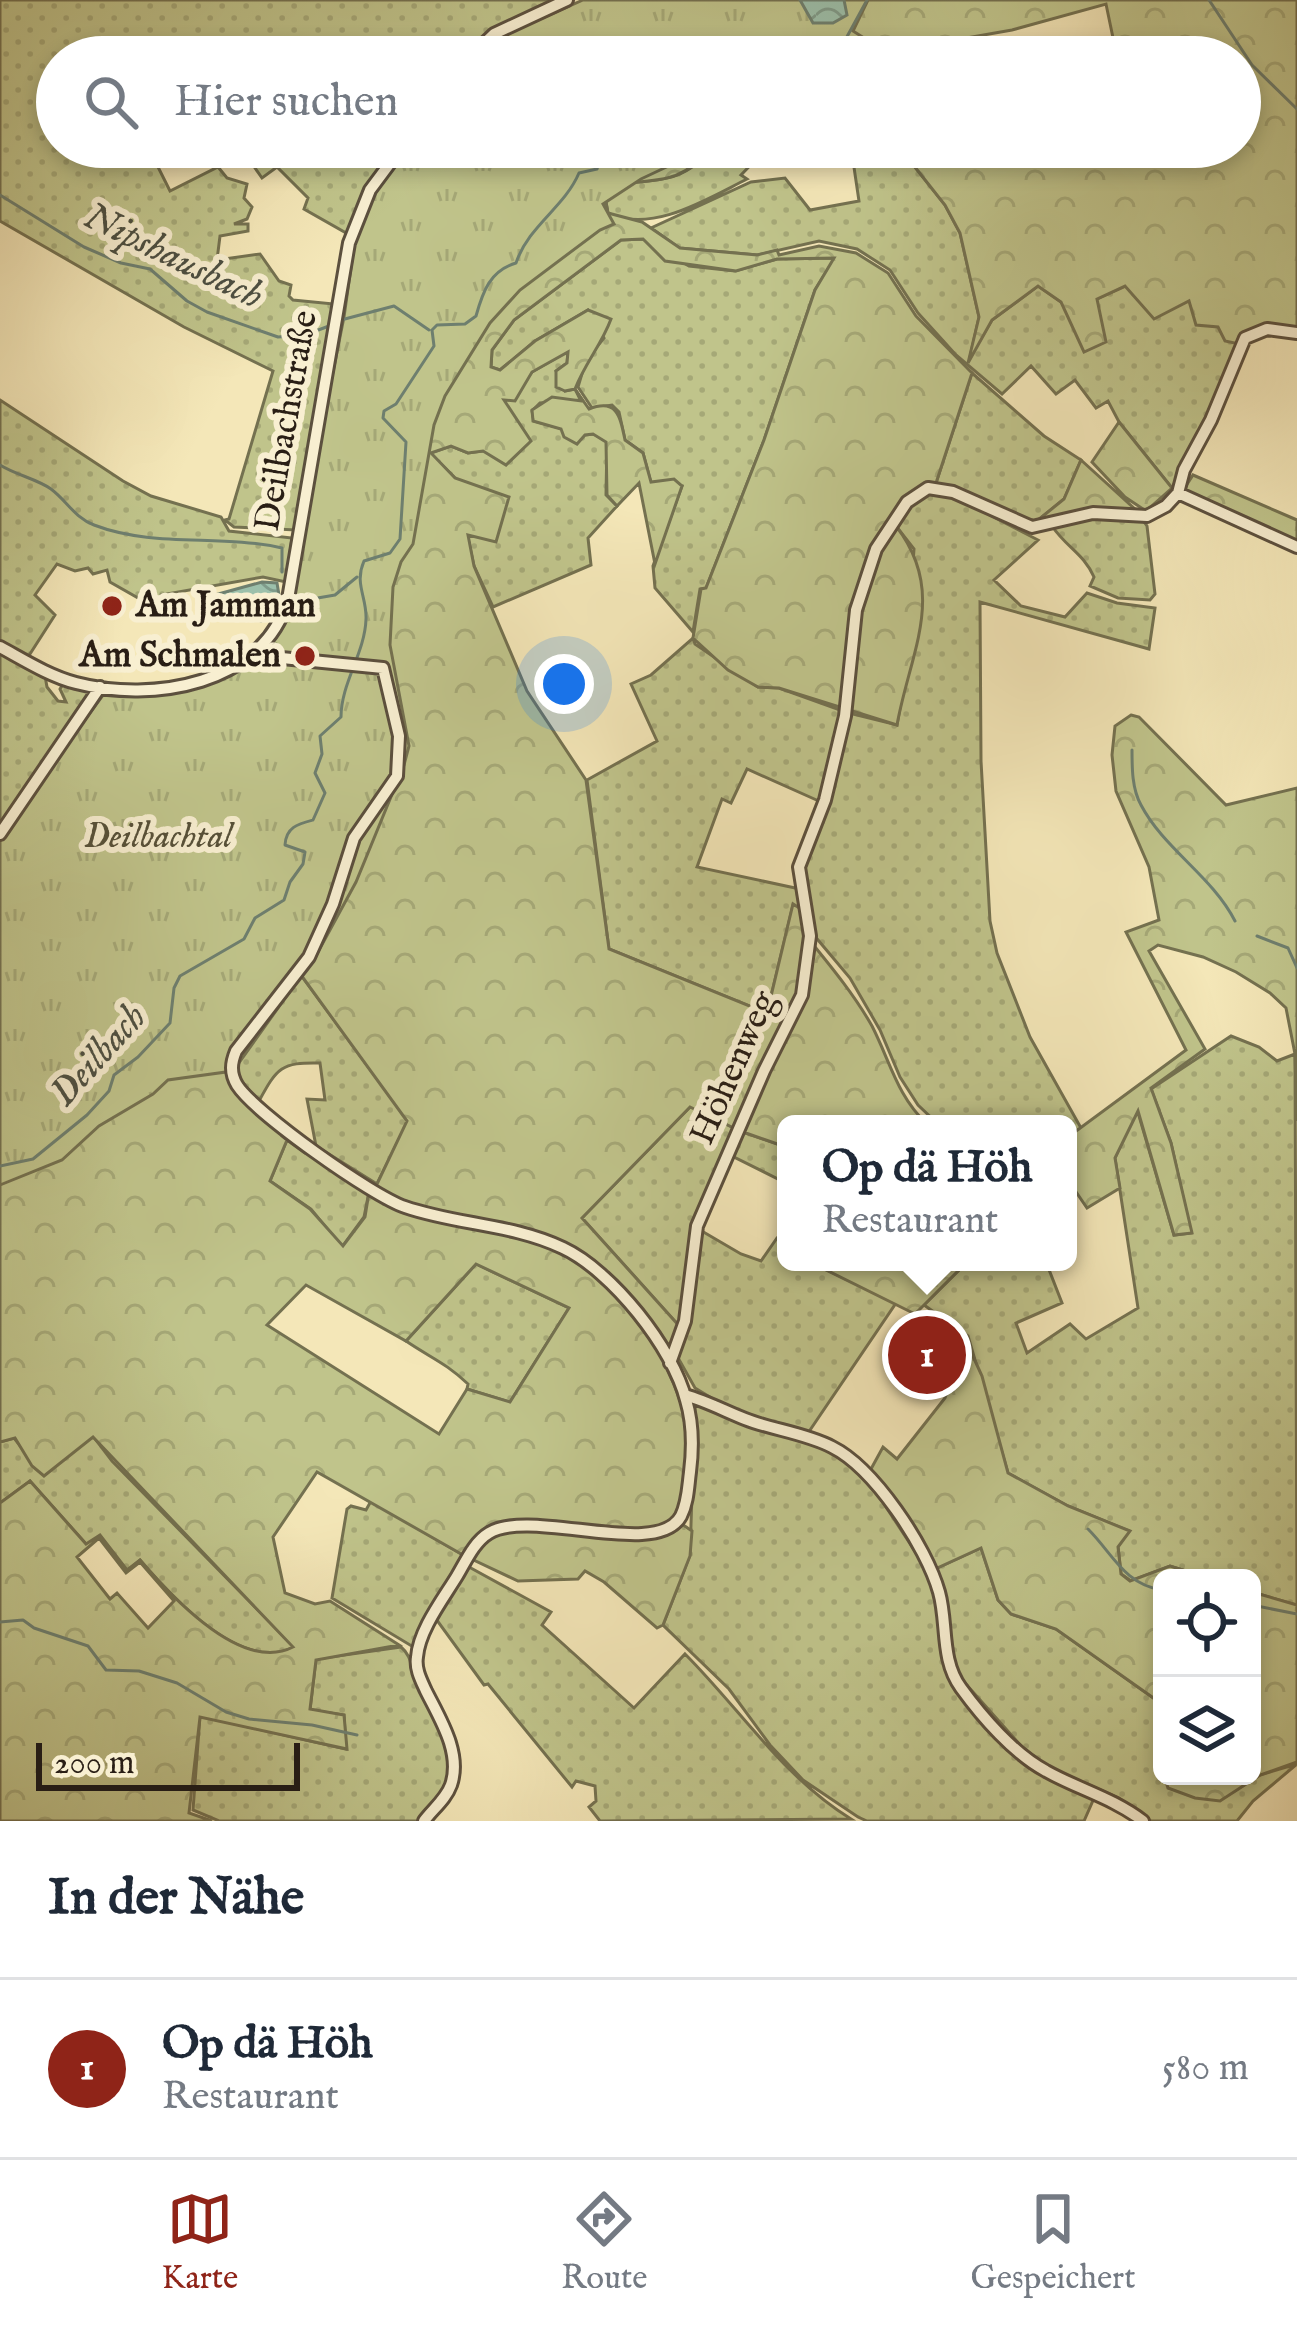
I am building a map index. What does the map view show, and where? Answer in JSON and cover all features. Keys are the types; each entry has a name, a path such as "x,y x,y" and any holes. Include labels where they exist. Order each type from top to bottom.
{"street":[{"path":"492,36 567,0"},
{"name":"Deilbachstraße","path":"0,647 52,675 100,687 182,687 221,674 270,638 288,599 349,243 370,190 386,168"},
{"path":"1297,333 1267,328 1245,338 1184,470 1178,493 1297,547"},
{"name":"Höhenweg","path":"670,1363 686,1322 698,1226 802,994 810,936 799,880 800,857 825,800 850,690 856,610 877,548 907,502 928,488 953,492 1032,527 1093,513 1147,516 1178,493"},
{"path":"252,655 383,668 398,736 398,776 354,838 333,904 308,957 236,1051 231,1065 235,1082 296,1139 383,1197 404,1207 526,1233 583,1260 627,1300 686,1395 692,1455 687,1500 676,1523 633,1535 508,1525 486,1534 469,1556 417,1653 421,1680 447,1733 454,1768 451,1787 424,1821"},
{"path":"0,834 100,687"},
{"path":"686,1395 744,1419 814,1439 856,1463 882,1493 932,1571 940,1595 946,1656 960,1687 1018,1750 1044,1770 1121,1804 1143,1821"}],"green space":[{"path":"0,0 559,0 500,36 36,36 36,168 158,168 170,191 219,168 227,178 247,184 244,198 252,207 247,219 234,224 248,224 248,231 220,236 217,260 260,254 279,281 291,285 293,300 334,304 296,530 234,527 225,520 273,371 184,327 0,221"},
{"path":"583,0 868,0 853,31 861,36 505,36"},
{"path":"850,0 1297,0 1297,331 1263,326 1239,344 1225,341 1218,327 1196,325 1189,301 1154,319 1125,286 1097,299 1106,342 1084,352 1061,302 1038,286 992,320 968,363 979,317 960,233 916,168 1261,168 1261,36 1113,36 1106,4 978,36 793,36"},
{"path":"255,168 276,168 262,178"},
{"path":"278,168 382,168 361,197 348,234 304,209 308,198"},
{"name":"Deilbachtal","path":"393,168 664,168 603,204 614,224 520,290 490,323 445,396 434,425 413,544 393,587 390,645 409,746 356,882 318,952 233,1071 168,1080 99,1126 62,1160 0,1185 0,835 106,691 181,686 226,675 265,648 282,626 354,246 369,201"},
{"path":"580,168 689,168 649,181 603,186 608,213 642,222 680,248 757,255 777,250 779,255 819,246 856,253 888,273 916,316 972,373 936,483 908,497 896,526 912,551 923,599 897,725 779,688 758,687 728,670 693,638 701,589 706,588 764,440 815,290 834,258 777,259 736,271 665,261 643,239 621,240 514,320 492,350 491,367 500,370 535,341 588,310 611,319 575,389 556,387 556,371 567,363 568,352 532,372 515,401 504,400 531,441 506,465 483,451 468,453 451,446 431,453 455,478 509,497 496,542 468,535 474,566 527,691 586,780 609,949 767,1013 793,904 804,911 806,940 797,996 738,1130 690,1107 582,1218 681,1328 666,1367 686,1422 690,1462 688,1482 673,1518 692,1531 690,1556 663,1625 657,1628 585,1571 578,1579 518,1581 317,1472 273,1537 285,1593 315,1604 330,1601 399,1645 316,1660 310,1709 344,1715 347,1749 200,1717 189,1813 212,1821 0,1821 0,1503 30,1481 86,1544 100,1535 127,1570 140,1560 188,1610 230,1641 251,1650 293,1647 93,1437 44,1476 15,1438 0,1442 0,1157 403,455","holes":["301,975 407,1121 369,1192 365,1217 343,1246 310,1209 270,1181 287,1140 282,1136 285,1131 236,1083 234,1050","476,1264 569,1308 510,1402 467,1389 439,1434 267,1325 306,1285 406,1341","99,1538 126,1573 140,1562 174,1601 148,1628 117,1593 110,1599 77,1557"]},
{"path":"748,168 741,175 747,179 661,217 625,218 608,213 603,186 649,181 689,169"},
{"path":"854,168 916,168 945,205 960,233 979,317 970,357 992,320 1038,286 1061,302 1097,299 1126,286 1189,300 1239,344 1172,488 1108,401 1096,408 1075,380 1056,394 1031,366 1002,394 956,355 918,313 890,270 857,249 819,241 758,255 679,248 651,228 751,182 785,178 810,210 859,201"},
{"path":"643,239 689,266 735,271 777,259 835,258 815,290 764,440 706,588 700,589 693,632 655,588 653,566 682,486 651,483 643,453 625,440 619,412 612,405 592,408 578,387 586,360 604,338 588,310 535,341 500,370 491,367 492,350 514,320 621,240"},
{"path":"568,351 567,363 556,371 565,391 575,389 582,400 540,403 532,411 534,421 594,434 607,442 606,495 617,506 588,538 591,565 493,607 474,566 455,478 430,453 451,446 468,453 483,451 503,400 532,372"},
{"path":"972,373 1044,436 1081,460 1064,499 1032,525 936,483"},
{"path":"575,389 589,409 606,406 616,411 625,440 643,453 651,482 674,479 682,486 655,564 639,483 617,506 607,495 606,442 593,434 577,444 564,437 561,429 533,421 532,410 552,397 581,401"},
{"path":"0,400 151,496 221,517 229,531 292,538 286,582 263,577 161,595 156,615 110,582 107,570 93,574 88,568 75,571 57,564 35,595 55,615 28,657 0,642"},
{"path":"1119,422 1172,488 1146,511 1125,497 1092,462"},
{"path":"1081,460 1136,510 1093,511 1032,525 1064,499"},
{"path":"1193,475 1297,520 1297,545 1193,496 1184,489"},
{"path":"926,492 947,493 1038,540 994,580 1021,606 1065,617 1087,593 1155,608 1149,649 980,602 981,761 990,921 997,953 1030,1037 1074,1115 929,1115 900,1077 850,978 813,934 803,872 849,713 897,725 914,549 896,526 909,504"},
{"path":"1093,515 1140,516 1147,526 1155,594 1150,600 1118,598 1090,586 1094,577 1090,569 1052,526"},
{"path":"693,638 758,687 779,688 843,711 821,802 747,769 731,803 722,799 697,867 800,889 804,911 793,905 767,1013 609,949 587,780 657,741 631,684 651,675"},
{"path":"0,651 45,676 58,701 66,702 60,689 63,684 90,688 93,693 79,723 107,692 0,830"},
{"path":"1131,715 1139,717 1226,805 1297,788 1297,1121 1295,1054 1286,1008 1236,972 1203,957 1158,945 1149,951 1205,1049 1151,1088 1171,1143 1192,1233 1174,1235 1138,1111 1115,1158 1120,1188 1087,1208 1077,1193 1077,1130 1186,1050 1126,932 1159,920 1149,867 1116,791 1115,726"},
{"path":"811,942 865,1015 901,1090 919,1115 777,1115 777,1144 743,1132 804,995"},
{"path":"301,975 408,1121 377,1184 316,1146 307,1099 325,1100 320,1063 282,1069 259,1101 239,1075 238,1055"},
{"path":"1231,1036 1259,1047 1277,1061 1295,1054 1297,1605 1261,1595 1261,1569 1170,1566 1131,1581 1121,1574 1118,1546 1129,1531 1068,1506 1008,1473 968,1336 924,1305 958,1271 1050,1271 1062,1303 1016,1323 1027,1353 1070,1324 1086,1339 1138,1308 1115,1158 1137,1109 1174,1235 1191,1233 1171,1143 1151,1089"},
{"path":"691,1106 738,1130 708,1193 681,1328 582,1218"},
{"path":"743,1132 777,1144 777,1178 732,1156"},
{"path":"287,1140 369,1192 364,1217 342,1247 311,1209 270,1181"},
{"path":"700,1230 761,1261 777,1238 777,1271 829,1271 896,1303 808,1433 728,1408 695,1388 677,1356"},
{"path":"476,1264 569,1308 510,1402 467,1389 468,1384 453,1371 406,1341"},
{"path":"828,1271 958,1271 915,1314"},
{"path":"957,1347 971,1352 982,1376 1008,1473 1068,1506 1130,1531 1118,1547 1121,1574 1130,1581 1153,1572 1153,1698 1056,1629 1011,1614 998,1600 981,1548 935,1569 871,1469 883,1447 897,1459 945,1398"},
{"path":"695,1402 836,1453 865,1475 928,1571 938,1597 949,1675 1014,1752 1095,1796 1084,1821 867,1821 803,1780 770,1745 729,1689 663,1625 690,1555"},
{"path":"93,1436 294,1647 273,1652 230,1641 188,1610 140,1560 127,1571 100,1536 87,1545 30,1481 0,1503 0,1442 14,1438 22,1448"},
{"path":"371,1501 463,1555 415,1648 332,1598 347,1509 366,1510"},
{"path":"981,1548 998,1600 1011,1614 1056,1629 1153,1698 1153,1785 1220,1800 1244,1785 1261,1785 1261,1775 1297,1764 1237,1821 1151,1821 1119,1798 1046,1766 1022,1747 956,1673 935,1569"},
{"path":"469,1567 551,1612 542,1625 634,1708 685,1654 783,1763 851,1819 600,1821 589,1807 596,1801 595,1786 576,1781 572,1787 488,1684 484,1685 436,1619"},
{"path":"1261,1595 1297,1605 1297,1762 1261,1775"},
{"path":"401,1647 444,1734 451,1763 445,1790 420,1821 219,1821 193,1810 200,1716 346,1749 344,1715 310,1710 316,1659"},
{"path":"1167,1785 1245,1785 1220,1801"}],"water":[{"path":"800,0 844,0 847,15 833,23 813,23"},
{"path":"262,582 277,583 279,595 273,614 261,621 217,609 207,597"}],"waterway":[{"name":"Deilbach","path":"847,36 867,0"},
{"path":"1209,0 1233,36"},
{"path":"1261,74 1297,109"},
{"name":"Deilbach","path":"0,1166 33,1159 87,1115 109,1091 114,1075 170,1023 180,976 244,939 255,918 284,900 305,852 285,845 286,839 294,827 313,820 325,793 315,773 322,754 320,736 341,717 365,632 361,569 364,561 390,553 400,539 406,442 383,418 384,411 396,404 434,346 432,330 437,325 465,324 476,316 489,283 516,263 529,238 579,173 597,168"},
{"name":"Nipshausbach","path":"0,195 84,247 150,269 207,312 278,337 305,335 329,326"},
{"path":"341,320 394,306 429,330"},
{"path":"0,465 51,489 94,525 164,539 282,548 282,572"},
{"path":"306,600 335,595 357,577"},
{"path":"1132,750 1134,785 1141,805 1235,921"},
{"path":"1257,936 1288,948 1297,968"},
{"path":"1088,1529 1128,1575 1153,1588"},
{"path":"1261,1607 1297,1614"},
{"path":"0,1622 23,1620 88,1646 106,1670 139,1671 177,1683 226,1712 357,1735"}],"place":[{"name":"Am Jamman","path":"112,606"},
{"name":"Am Schmalen","path":"305,656"},
{"name":"Op dä Höh","path":"927,1355"}]}
